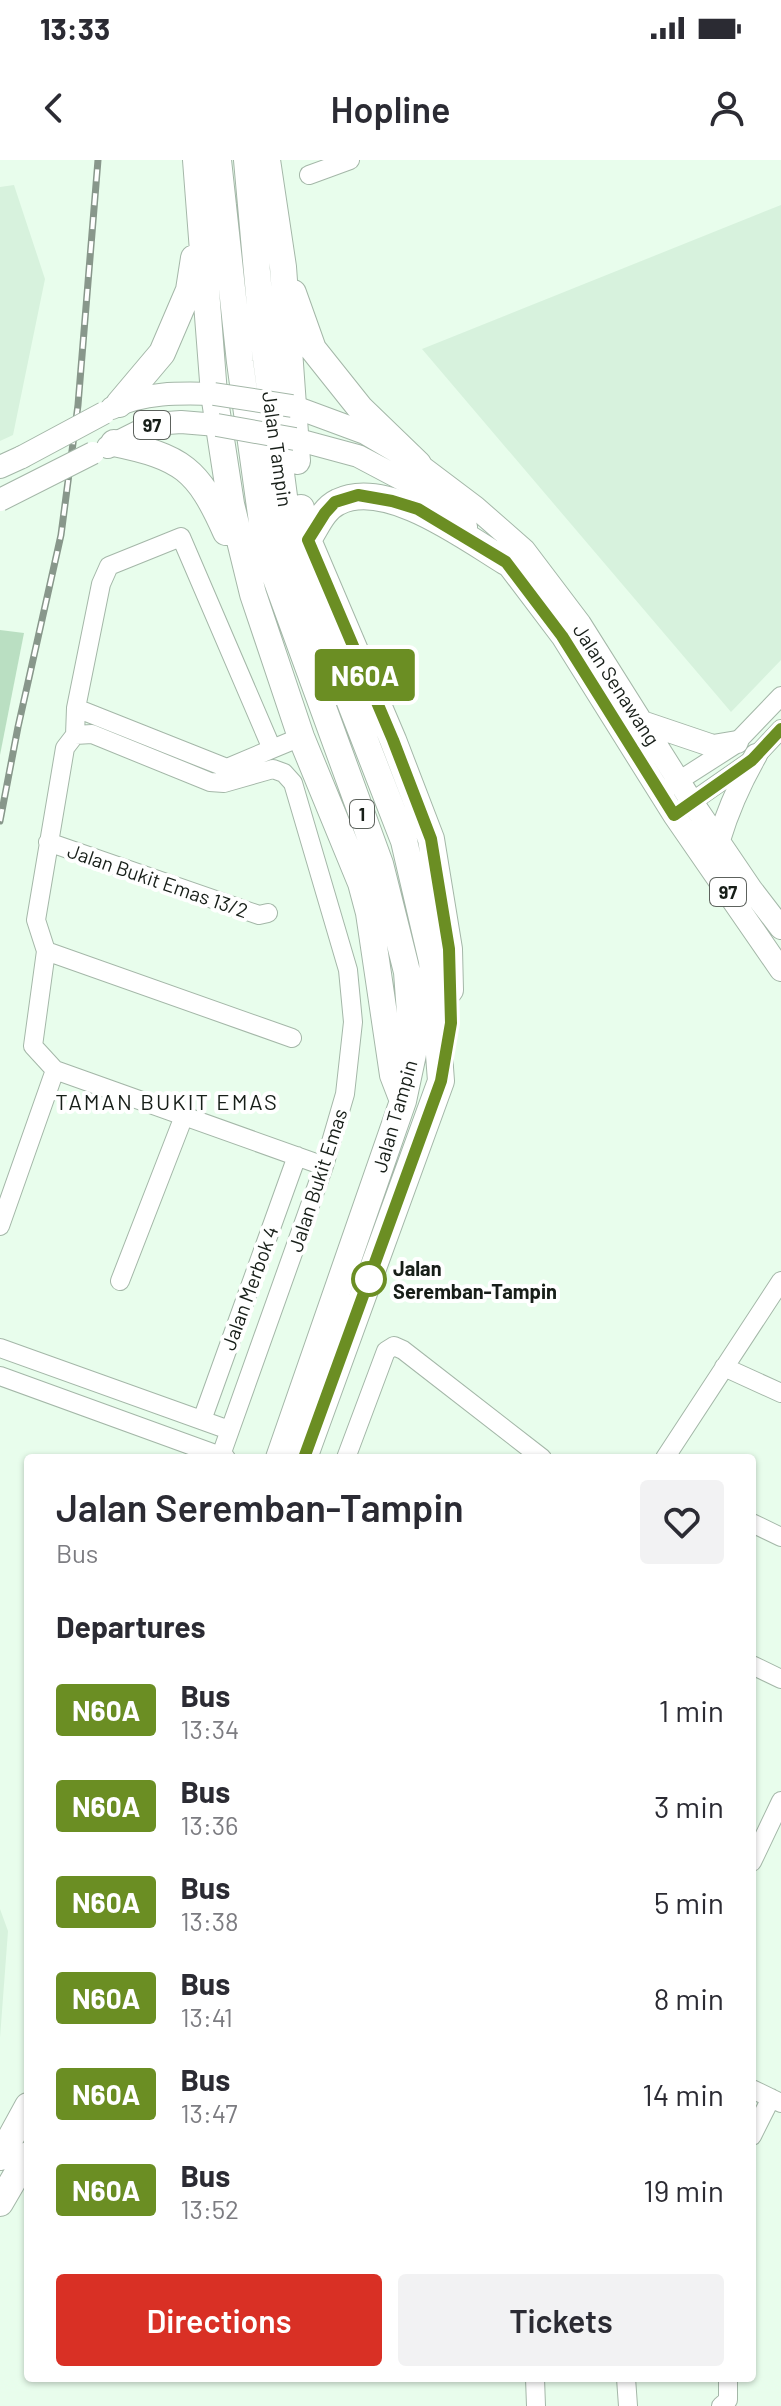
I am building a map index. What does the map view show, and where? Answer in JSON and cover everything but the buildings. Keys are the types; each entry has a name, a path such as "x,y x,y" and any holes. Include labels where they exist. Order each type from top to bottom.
{"highway":[{"path":"196,160 217,425 231,504 253,594 301,737 361,883 369,913 393,1075 403,1101"},
{"name":"Jalan Tampin","path":"218,160 240,362 266,551 380,864 407,972 413,1054 403,1101 280,1454"},
{"name":"Jalan Tampin","path":"247,160 262,328 291,550 404,841 432,961 441,1081 305,1454"},
{"path":"267,160 283,267 302,519 431,839 449,949 451,1023 441,1081"},
{"path":"112,409 145,377 162,353 189,290 201,217"},
{"path":"283,267 313,349 360,408 418,464"},
{"path":"104,448 155,451 195,477 213,504 253,594"},
{"path":"308,540 335,502 358,495 418,509 506,562"},
{"path":"0,2157 24,2113"},
{"path":"0,2203 24,2162"}],"main road":[{"name":"97","path":"0,467 112,409 151,397 183,393 214,394 292,406"},
{"name":"Jalan Senawang","path":"292,406 365,433 418,464 475,507 524,550 580,624 642,722 670,787"},
{"name":"97","path":"0,500 154,424 181,422 217,425 295,439"},
{"name":"Jalan Senawang","path":"295,439 358,456 411,484 506,562 670,787 781,970"},
{"path":"642,722 713,746 737,742"},
{"path":"719,840 731,804 756,755"},
{"name":"Jalan Senawang","path":"683,808 719,840 781,928"}],"street":[{"path":"309,175 350,160"},
{"path":"272,749 181,537 109,566 101,584 76,708 75,735 65,748 48,842 36,920 46,951 33,1046 55,1070 324,1166"},
{"path":"670,787 737,742 781,696"},
{"path":"76,708 227,768 301,737"},
{"path":"683,808 756,755 781,729"},
{"name":"Jalan Bukit Emas","path":"75,735 92,734 210,782 224,783 273,769 284,773 293,783 348,970 353,1022 345,1094 324,1166 223,1454"},
{"name":"Jalan Bukit Emas 13/2","path":"48,842 259,915 268,913"},
{"path":"46,951 292,1038"},
{"path":"0,1226 55,1070"},
{"path":"120,1281 184,1116"},
{"name":"Jalan Merbok 4","path":"202,1420 297,1156"},
{"path":"668,1454 781,1281"},
{"path":"347,1454 386,1351 394,1346 403,1350 531,1454"},
{"path":"0,1348 229,1430"},
{"path":"724,1367 781,1393"},
{"path":"0,1376 214,1454"},
{"path":"756,1525 781,1537"},
{"path":"756,1667 781,1679"},
{"path":"756,1854 781,1801"},
{"path":"756,2091 776,2100 756,2130"},
{"path":"535,2382 536,2406"},
{"path":"626,2382 628,2406"},
{"path":"721,2406 728,2400 728,2382"}],"shaded area":[{"path":"14,185 45,279 13,435 0,441 0,187"},
{"path":"781,205 781,660 731,712 422,349"},
{"path":"0,630 24,633 0,755"},
{"path":"0,1909 8,1931 0,2038"}],"railway":[{"path":"0,821 61,535 78,405 98,160"}],"bus line":[{"name":"N60A","path":"305,1454 441,1081 451,1023 449,949 431,839 393,740 308,540 325,513 335,502 358,495 392,501 418,509 506,562 562,636 674,815 752,760 781,729"}],"place":[{"name":"Jalan Seremban-Tampin","path":"369,1279"}],"district":[{"name":"TAMAN BUKIT EMAS","path":"167,1101"}]}
